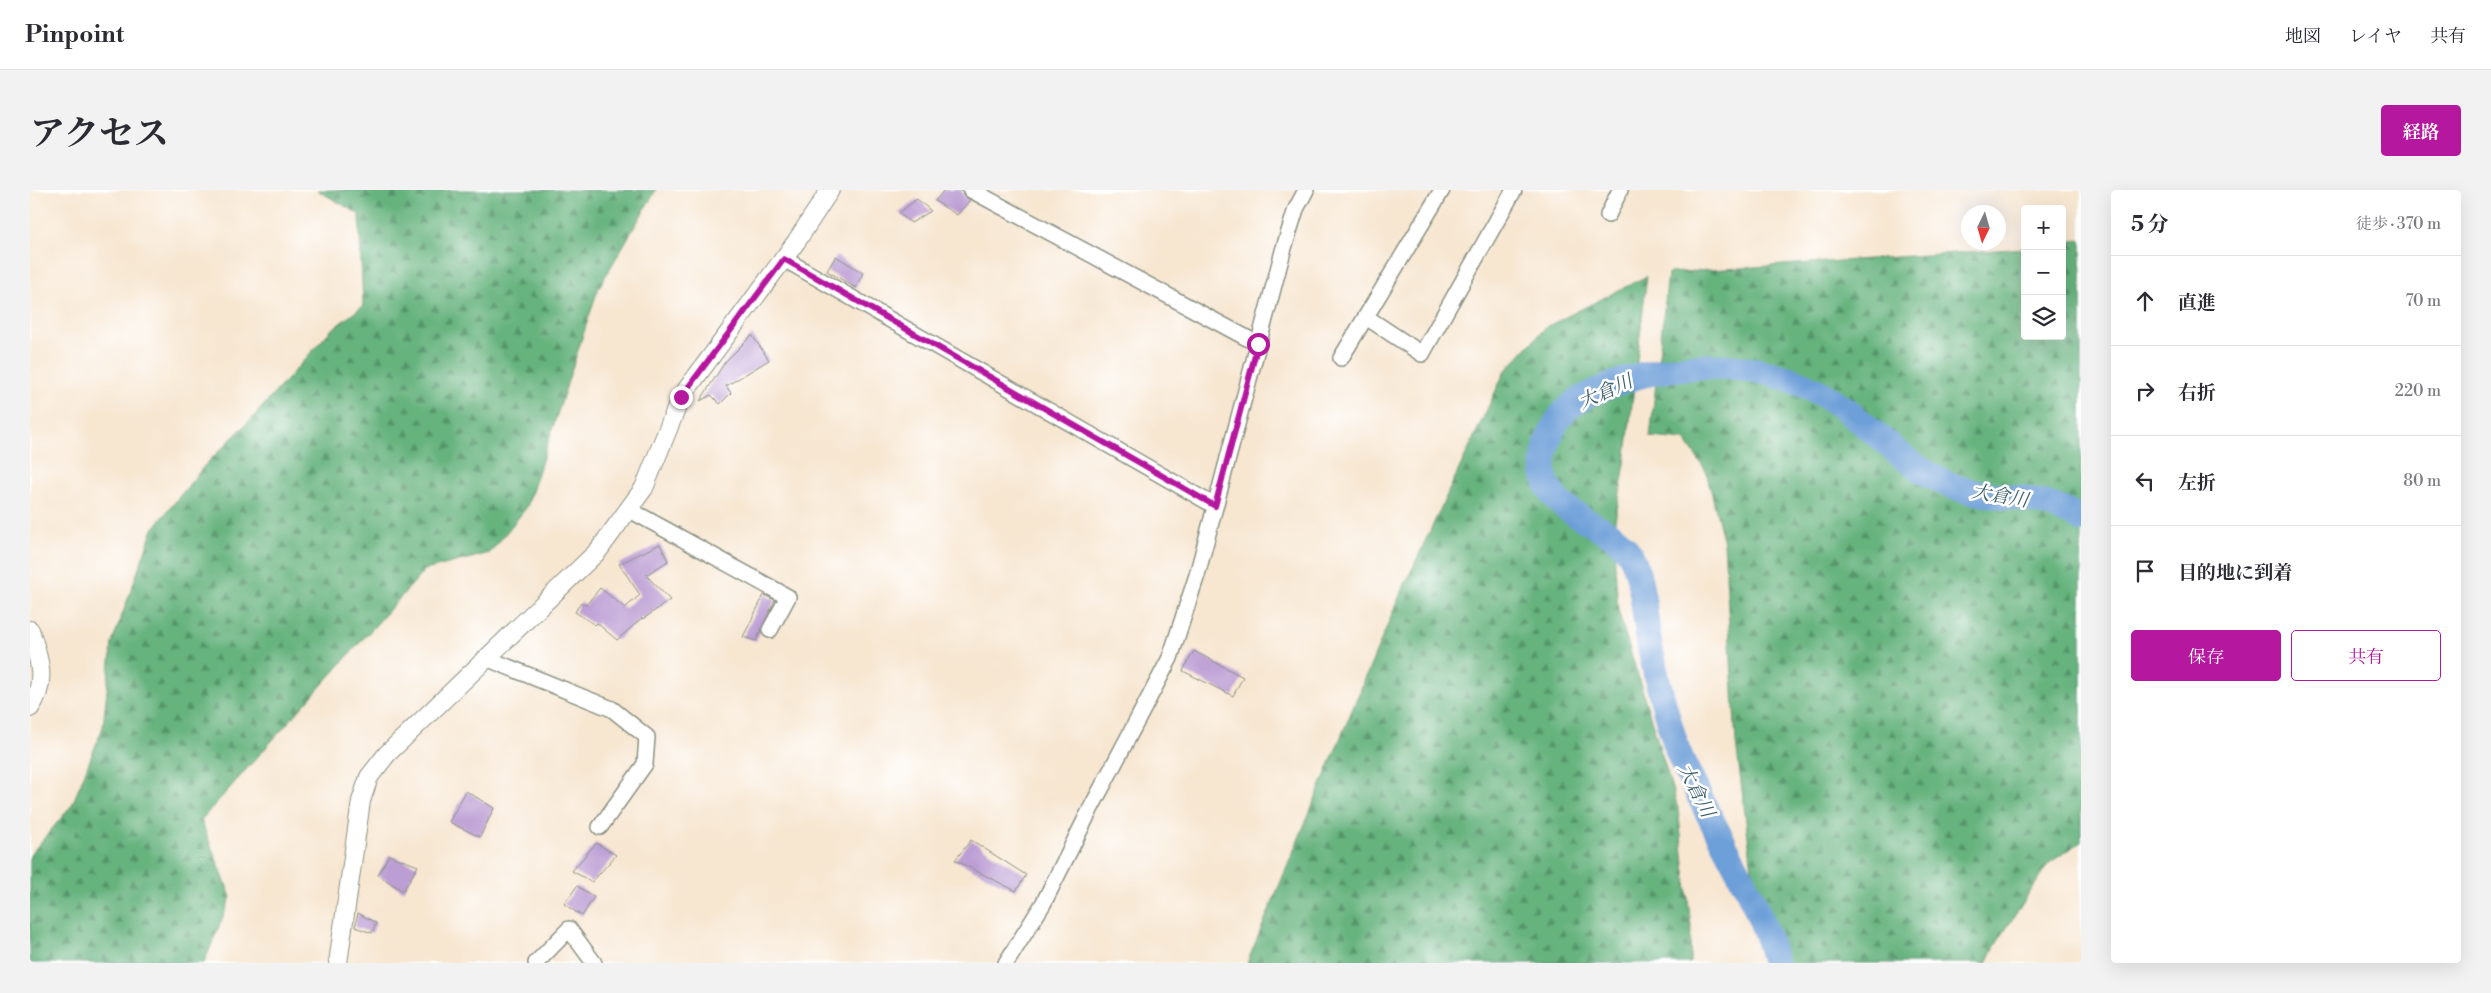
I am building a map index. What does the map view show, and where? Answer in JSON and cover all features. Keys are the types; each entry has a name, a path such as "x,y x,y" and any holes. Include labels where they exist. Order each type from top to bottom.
{"street":[{"path":"338,963 361,801 369,777 387,754 598,551 630,510 644,488 681,397 784,259 830,190"},
{"path":"971,190 1258,344"},
{"path":"1006,963 1043,904 1170,658 1197,575 1283,251 1296,209 1306,190"},
{"path":"1341,358 1442,190"},
{"path":"1366,317 1422,354 1514,190"},
{"path":"1608,216 1620,190"},
{"path":"784,259 1215,506"},
{"path":"630,510 788,597 770,630"},
{"path":"30,630 40,662 41,678 39,691 30,708"},
{"path":"486,658 612,710 647,737 645,764 600,827"},
{"path":"536,963 569,929 594,963"}],"green space":[{"path":"317,190 656,190 598,289 527,507 490,553 425,570 201,820 231,897 204,963 30,963 30,855 72,805 103,727 112,643 153,529 205,465 256,414 331,330 363,306 359,214"},
{"path":"2081,240 2081,842 2049,863 1995,946 1987,963 1764,963 1736,743 1724,543 1706,471 1685,440 1650,437 1668,273 2021,248 2021,340 2066,340 2066,242"},
{"path":"1647,276 1625,464 1613,533 1618,610 1678,808 1691,926 1690,963 1247,963 1399,597 1505,371 1546,327"}],"building":[{"path":"944,190 962,190 963,195 970,200 957,215 935,201"},
{"path":"917,199 931,211 911,223 899,213"},
{"path":"836,256 863,273 856,288 827,271"},
{"path":"752,335 769,360 726,386 731,393 720,404 711,395 700,401 725,362"},
{"path":"660,544 668,561 646,575 670,600 642,618 617,640 597,623 595,625 575,612 581,602 586,605 600,588 625,608 640,595 619,564"},
{"path":"764,595 775,600 756,641 743,637"},
{"path":"1194,651 1243,677 1233,696 1183,671"},
{"path":"466,791 494,808 480,837 449,822"},
{"path":"971,840 1026,875 1016,891 955,860"},
{"path":"596,843 616,855 592,882 572,871"},
{"path":"389,855 418,866 403,891 378,875"},
{"path":"577,886 594,897 582,916 564,904"},
{"path":"358,913 376,923 372,933 355,927"}],"waterway":[{"name":"大倉川","path":"1775,963 1751,896 1678,751 1656,673 1648,637 1641,586 1630,554 1621,543 1562,504 1553,494 1546,481 1544,472 1545,453 1551,433 1561,415 1572,405 1609,386 1666,370 1696,367 1756,370 1812,389 1838,404 1914,465 1943,482 1980,493 2048,504 2081,519"}],"route":[{"path":"681,397 784,259 1215,506 1258,344"}]}
